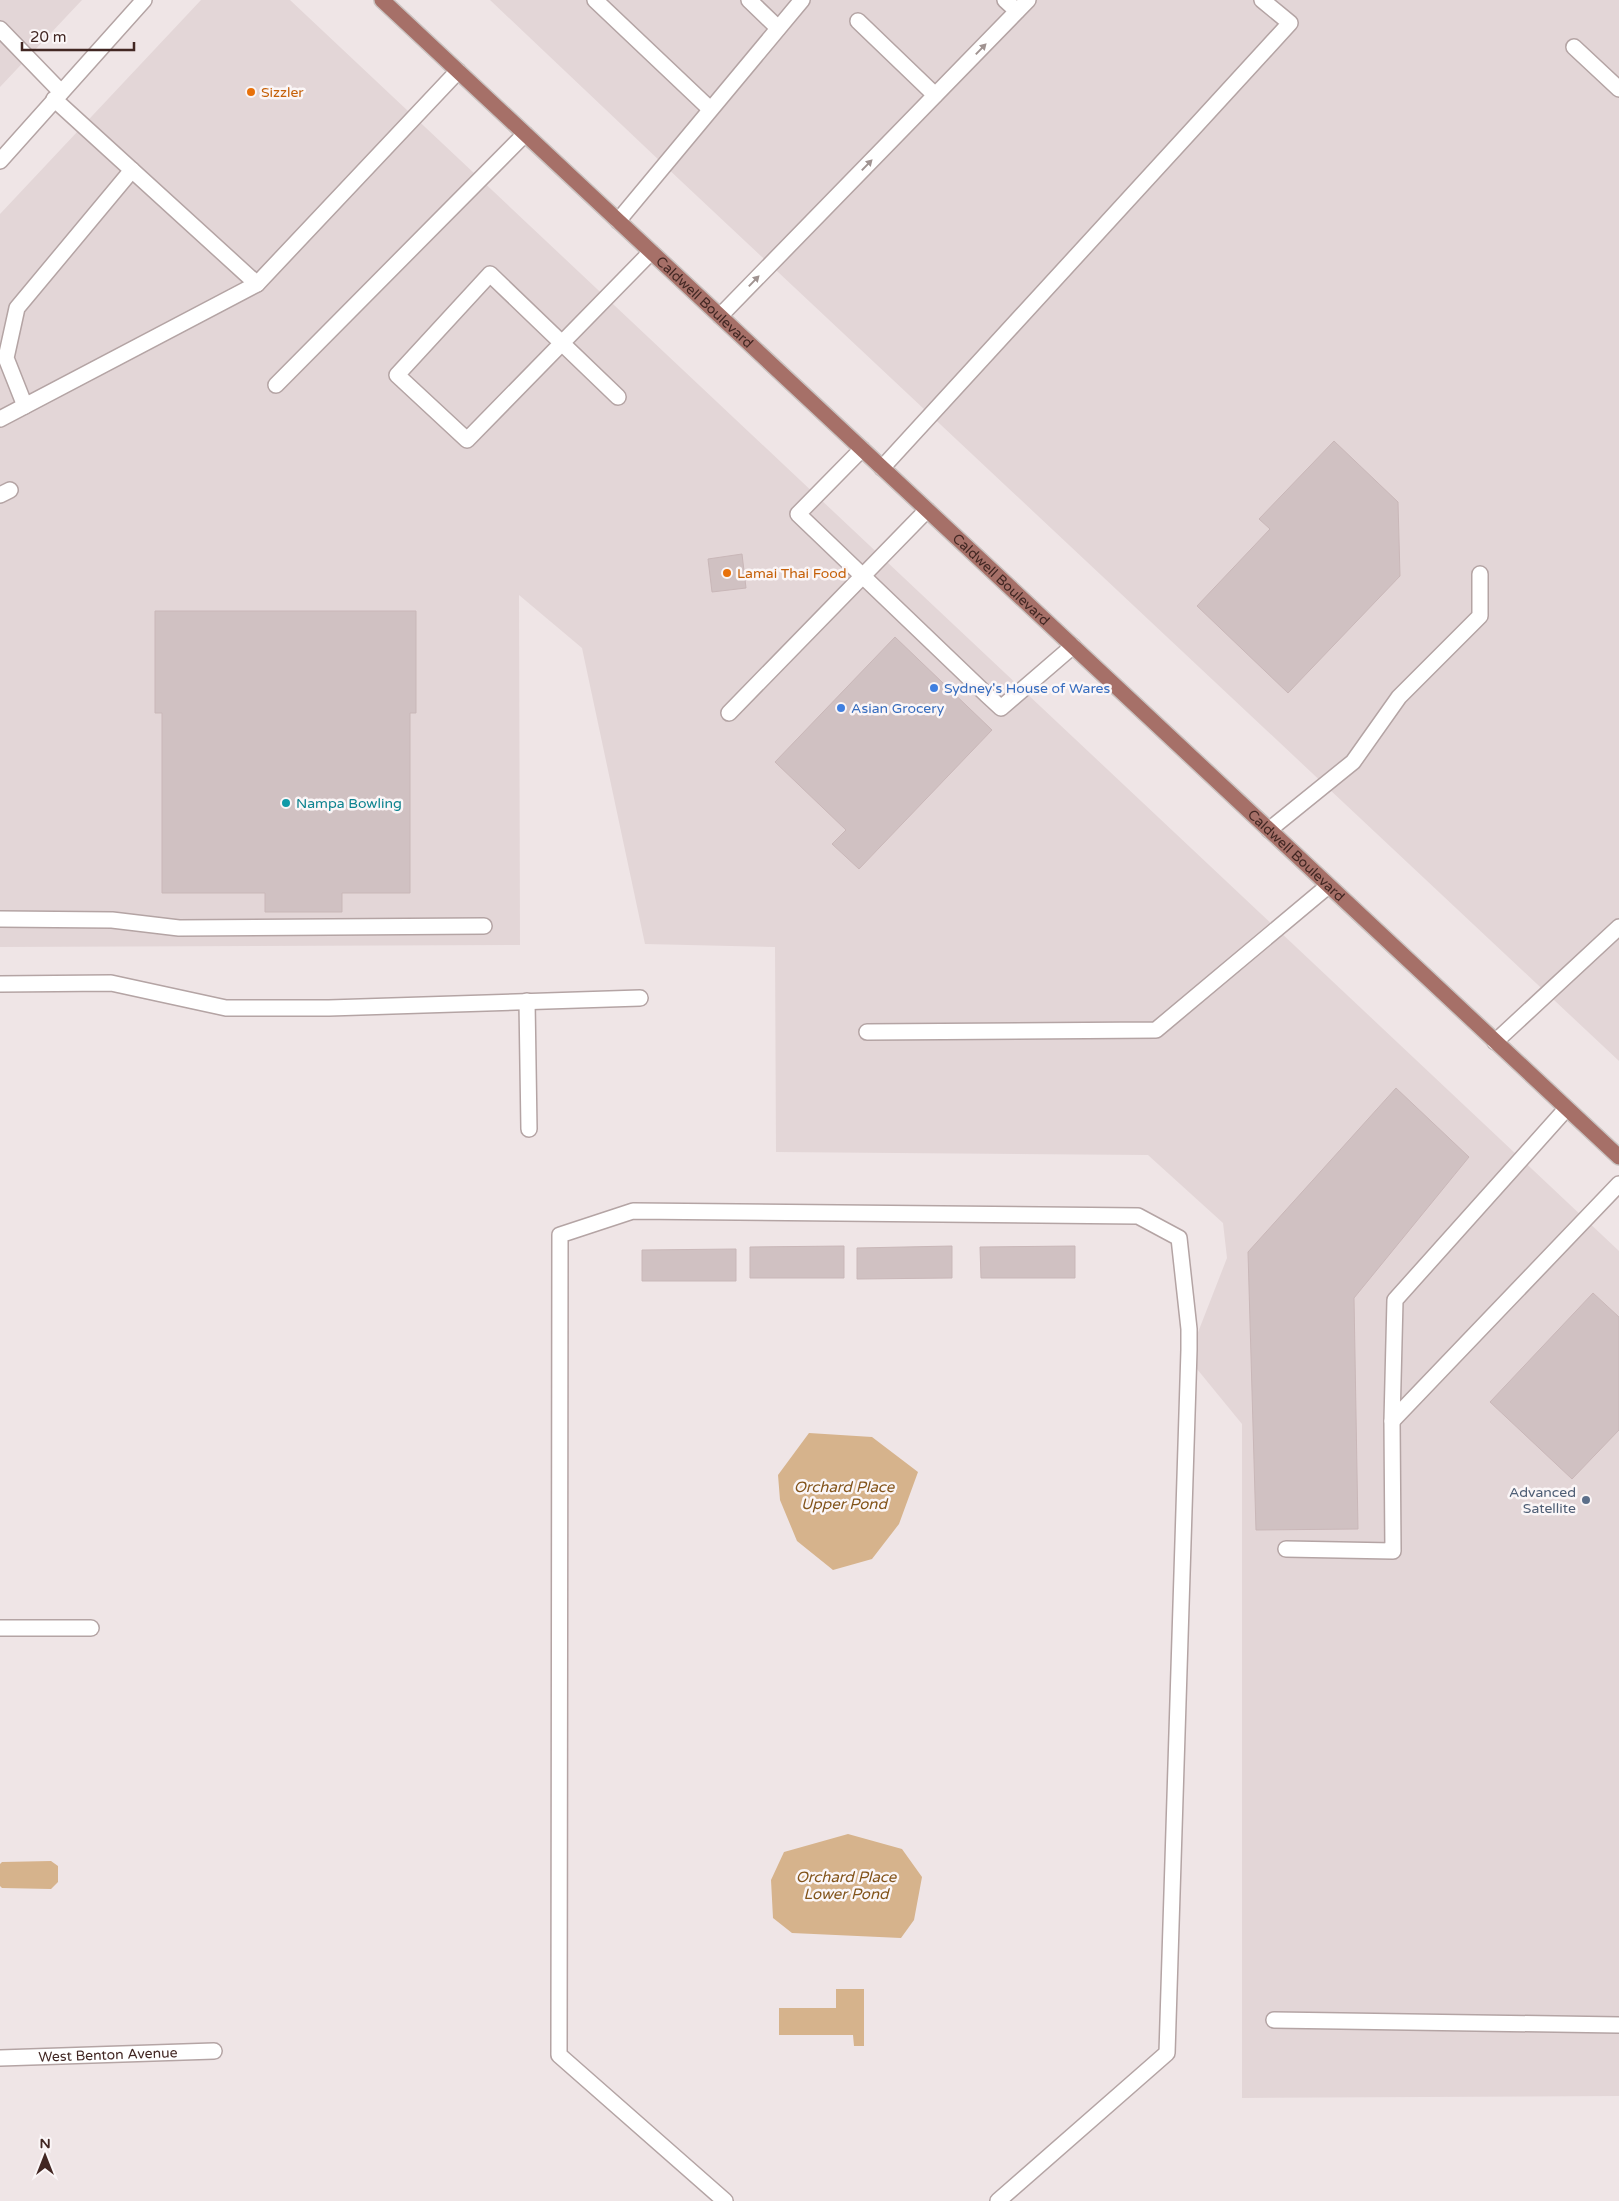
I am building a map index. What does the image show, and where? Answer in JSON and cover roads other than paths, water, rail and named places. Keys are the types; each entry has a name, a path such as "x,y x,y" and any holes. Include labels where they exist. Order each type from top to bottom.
{"main road":[{"name":"Caldwell Boulevard","path":"382,0 1619,1158"}],"street":[{"path":"0,161 57,95 144,0"},
{"path":"595,0 710,109"},
{"path":"749,0 778,28"},
{"path":"618,221 802,0"},
{"path":"1005,0 1017,12"},
{"path":"720,316 1028,0"},
{"path":"882,468 1290,23 1262,0"},
{"path":"858,22 935,95"},
{"path":"0,29 57,95 132,170 257,284"},
{"path":"1574,46 1619,90"},
{"path":"0,420 257,284 458,71"},
{"path":"276,385 525,134"},
{"path":"26,406 6,358 17,308 132,170"},
{"path":"618,397 562,343 490,274 397,375 467,440 562,343 651,252"},
{"path":"862,448 798,514 1001,708 1073,646"},
{"path":"729,713 927,510"},
{"path":"1269,830 1353,762 1398,697 1480,616 1480,574"},
{"path":"866,1032 1156,1030 1328,886"},
{"path":"0,920 112,920 179,928 484,926"},
{"path":"1495,1042 1619,927"},
{"path":"0,984 111,983 226,1008 329,1008 640,998"},
{"path":"528,1002 529,1129"},
{"path":"1286,1549 1393,1551 1392,1421 1395,1300 1566,1109"},
{"path":"1392,1421 1619,1184"},
{"path":"725,2201 559,2055 560,1235 633,1211 1138,1216 1179,1238 1189,1329 1167,2053 998,2201"},
{"path":"0,1628 91,1628"},
{"path":"1274,2020 1619,2026"},
{"name":"West Benton Avenue","path":"0,2058 214,2051"}],"water":[{"name":"Orchard Place Upper Pond","path":"809,1433 872,1437 918,1472 899,1524 872,1559 833,1570 797,1541 780,1500 778,1475"},
{"name":"Orchard Place Lower Pond","path":"848,1834 902,1849 922,1877 914,1920 901,1938 792,1933 773,1918 771,1880 784,1852"},
{"path":"51,1861 58,1866 58,1882 51,1889 2,1888 0,1886 0,1864 2,1862"},
{"path":"836,1989 864,1989 864,2046 854,2046 853,2035 779,2035 779,2008 836,2008"}],"place":[{"name":"Sizzler","path":"251,92"},
{"name":"Lamai Thai Food","path":"727,573"},
{"name":"Sydney's House of Wares","path":"934,688"},
{"name":"Asian Grocery","path":"841,708"},
{"name":"Nampa Bowling","path":"286,803"},
{"name":"Advanced Satellite","path":"1586,1500"}]}
